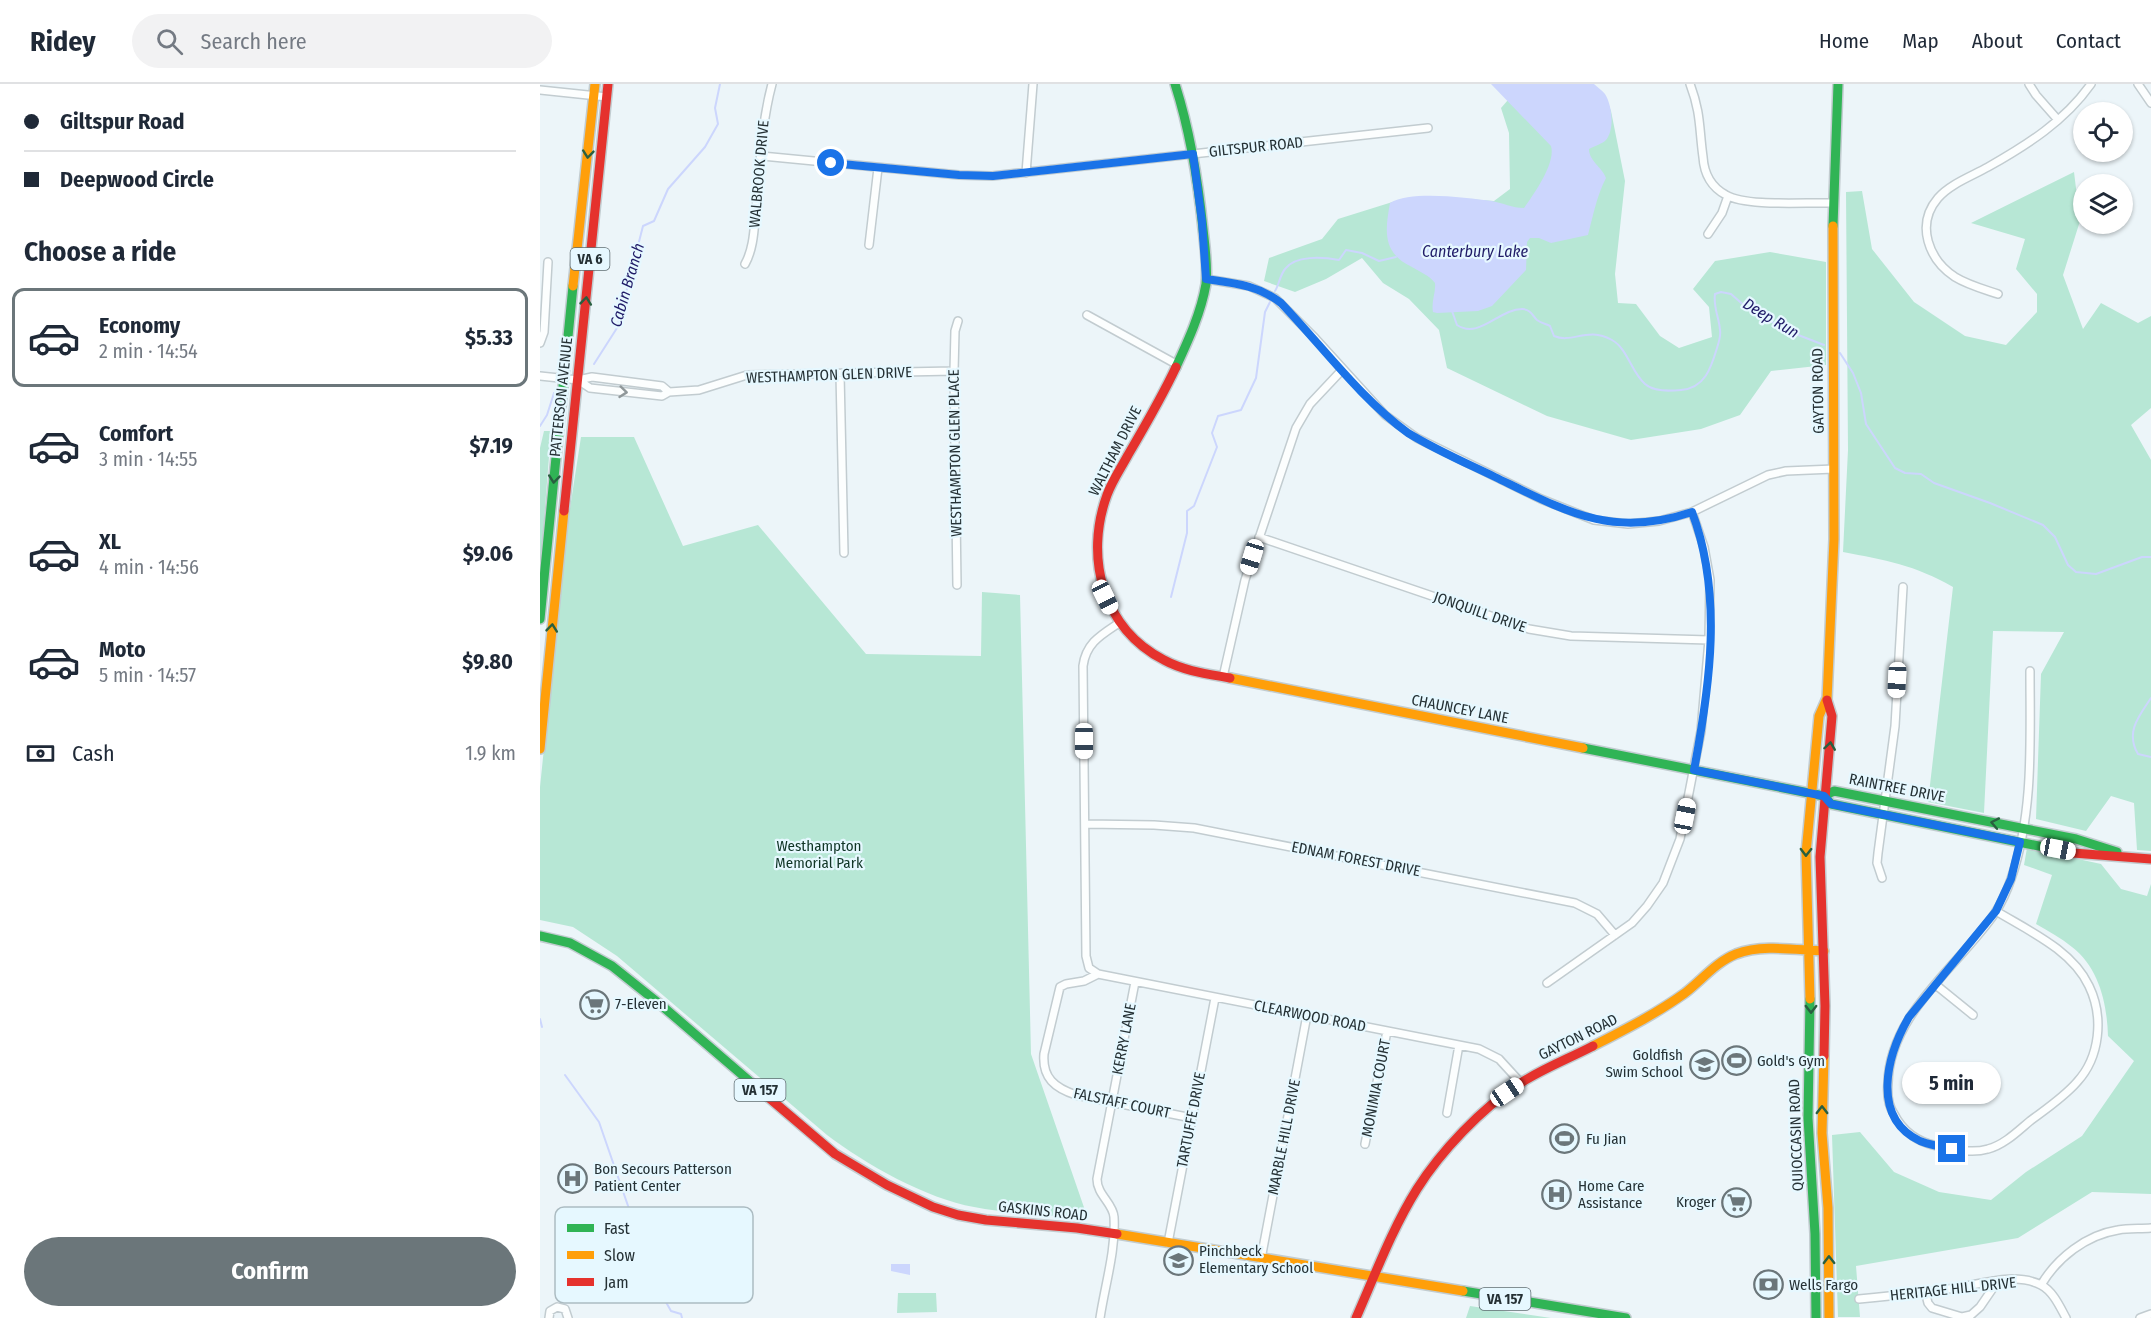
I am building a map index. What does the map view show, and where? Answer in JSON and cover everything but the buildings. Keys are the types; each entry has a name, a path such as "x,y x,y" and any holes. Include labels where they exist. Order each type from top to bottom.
{"main road":[{"name":"PATTERSON AVENUE","path":"540,619 563,379 596,84"},
{"name":"PATTERSON AVENUE","path":"540,749 608,84"},
{"name":"WALTHAM DRIVE","path":"1119,623 1105,597 1096,566 1099,520 1107,494 1191,332 1205,290 1206,261 1193,154 1185,111 1175,84"},
{"name":"GAYTON ROAD","path":"1356,1318 1406,1208 1435,1164 1473,1122 1497,1100 1521,1083 1653,1015 1686,992 1721,962 1736,954 1755,949 1824,951 1820,857 1824,796 1832,734 1832,716 1827,698 1834,540 1833,203 1838,84"},
{"name":"CHAUNCEY LANE","path":"1119,623 1138,644 1162,660 1180,668 1824,796"},
{"name":"GAYTON ROAD","path":"1810,951 1806,853 1819,716 1827,698"},
{"name":"RAINTREE DRIVE","path":"2133,857 2076,839 1885,801 1834,791 1824,796 1831,804 2075,853 2151,860"},
{"name":"GASKINS ROAD","path":"540,936 570,943 612,966 653,998 835,1154 887,1185 933,1207 958,1215 986,1220 1063,1226 1592,1315 1626,1318"},
{"name":"QUIOCCASIN ROAD","path":"1810,951 1808,1118 1815,1234 1816,1318"},
{"name":"QUIOCCASIN ROAD","path":"1824,951 1822,1133 1828,1208 1829,1318"}],"street":[{"name":"WALBROOK DRIVE","path":"745,264 752,245 763,119 772,84"},
{"path":"1026,172 1033,84"},
{"path":"1690,84 1700,118 1702,156 1706,174 1719,190 1728,196 1750,201 1833,203"},
{"path":"2029,84 2058,120"},
{"path":"1998,294 1956,278 1935,258 1927,236 1927,220 1931,209 1939,197 1951,188 2024,147 2058,120 2091,84"},
{"path":"2138,84 2151,103"},
{"path":"540,90 607,97"},
{"name":"GILTSPUR ROAD","path":"761,156 976,176 1428,129"},
{"path":"869,245 878,168"},
{"path":"1708,234 1722,213 1728,196"},
{"path":"540,343 544,332 543,292 548,262"},
{"path":"1206,279 1249,286 1275,298 1385,415 1408,433 1464,462 1572,512 1601,521 1628,524 1659,521 1692,512 1768,475 1786,471 1834,469"},
{"path":"1087,315 1176,364"},
{"name":"WESTHAMPTON GLEN PLACE","path":"957,585 954,371 955,331 958,321"},
{"path":"1223,677 1245,580 1285,459 1304,413 1317,395 1342,370"},
{"name":"WESTHAMPTON GLEN DRIVE","path":"540,376 578,380 590,388 662,396 669,392 699,390 747,375 954,371"},
{"path":"840,374 844,553"},
{"path":"1547,983 1632,923 1647,906 1670,868 1680,839 1706,701 1709,640 1710,580 1704,547 1692,512"},
{"name":"JONQUILL DRIVE","path":"1259,537 1539,632 1571,636 1709,640"},
{"path":"1882,878 1877,863 1895,726 1903,587"},
{"path":"1085,824 1084,657 1091,644 1119,623"},
{"path":"1996,911 2063,953 2077,967 2088,984 2095,1002 2098,1032 2092,1057 2078,1081 2065,1094 2008,1139 1988,1149 1969,1152 1928,1144 1918,1140 1900,1125 1889,1103 1887,1086 1889,1066 1898,1037 1909,1017 1996,911 2011,879 2023,829 2030,774 2030,671"},
{"name":"EDNAM FOREST DRIVE","path":"1085,824 1194,828 1575,903 1597,914 1615,935"},
{"name":"CLEARWOOD ROAD","path":"1085,824 1086,956 1089,968 1098,974 1479,1049 1492,1054 1509,1068 1521,1083"},
{"name":"FALSTAFF COURT","path":"1098,974 1084,981 1060,987 1043,1064 1049,1079 1058,1089 1076,1095 1192,1118"},
{"name":"KERRY LANE","path":"1100,1318 1114,1234 1113,1211 1097,1183 1135,982"},
{"path":"1936,985 1973,1015"},
{"name":"TARTUFFE DRIVE","path":"1168,1243 1215,998"},
{"name":"MARBLE HILL DRIVE","path":"1261,1259 1307,1015"},
{"name":"MONIMIA COURT","path":"1365,1144 1387,1031"},
{"path":"1447,1113 1460,1045"},
{"path":"2066,1318 2050,1292 2041,1285 2054,1265 2090,1239 2118,1230 2151,1228"},
{"name":"HERITAGE HILL DRIVE","path":"1859,1299 2011,1279 2041,1285"},
{"path":"1925,1292 1932,1308 1962,1317 1971,1315 1980,1307 1993,1288 1993,1281"},
{"path":"549,1318 550,1311 557,1307 566,1309 568,1318"},
{"path":"2140,1318 2151,1314"}],"green space":[{"path":"1604,94 1611,111 1625,181 1615,274 1618,303 1636,304 1660,336 1679,348 1712,337 1709,307 1693,289 1715,261 1770,252 1826,262 1826,365 1771,371 1740,415 1701,429 1631,440 1547,416 1447,368 1439,330 1409,299 1383,283 1362,258 1326,279 1295,292 1264,281 1269,258 1322,239 1338,219 1402,199 1430,196 1494,201 1510,189 1509,133 1501,108 1508,100"},
{"path":"2074,172 2073,234 2076,234 2063,275 2083,329 2101,303 2138,323 2151,316 2151,408 2131,425 2151,460 2151,851 2137,850 2134,803 2111,796 2086,831 2036,819 2041,674 2064,632 1993,631 1984,813 1928,802 1953,587 1913,568 1843,552 1848,450 1846,192 1862,191 1872,249 1914,302 1965,336 2006,345 2037,312 2037,294 2016,269 2025,239 1971,223"},
{"path":"544,431 551,431 540,572 540,448"},
{"name":"Westhampton Memorial Park","path":"581,437 634,437 683,546 758,525 866,654 981,656 982,592 1020,595 1031,1054 1088,1219 974,1207 956,1203 897,1179 827,1135 617,956 573,927 540,920 540,787 566,534"},
{"path":"2027,848 2101,864 2121,889 2147,896 2151,884 2151,1194 2092,1192 2018,1238 1856,1266 1860,1317 1838,1317 1832,1135 1860,1132 1894,1172 1939,1192 1991,1200 2026,1172 2082,1136 2134,1061 2108,1036 2106,1011 2100,987 2089,965 2068,944 2036,924 2052,875 2024,865"},
{"path":"898,1293 936,1293 937,1312 897,1313"},
{"path":"1470,1306 1551,1318 1466,1318"}],"water":[{"name":"Canterbury Lake","path":"1491,84 1594,84 1605,94 1611,110 1609,135 1606,140 1589,149 1591,157 1606,178 1588,235 1551,243 1539,238 1530,238 1527,242 1526,270 1492,306 1478,311 1437,313 1433,312 1435,283 1402,261 1391,248 1387,232 1390,203 1412,197 1440,196 1492,201 1524,208 1543,178 1552,153 1551,146"},
{"path":"891,1264 910,1264 910,1275 891,1271"}],"waterway":[{"name":"Cabin Branch","path":"594,364 617,328 643,226 654,221 668,189 705,147 718,124 715,108 720,84"},
{"path":"1275,291 1285,269 1295,261 1302,259 1339,260 1346,250 1362,253 1379,261 1396,257"},
{"name":"Deep Run","path":"1452,311 1457,325 1465,329 1473,329 1506,313 1523,309 1550,326 1554,336 1561,338 1603,336 1622,349 1645,384 1662,390 1689,388 1706,376 1720,339 1715,294 1721,292 1731,294 1747,308 1788,331 1824,345"},
{"path":"1171,597 1187,533 1187,511 1194,506 1217,447 1212,433 1218,416 1241,410 1256,378 1265,312 1270,302"},
{"name":"Deep Run","path":"1840,353 1853,373 1861,393 1866,424 1895,468 1905,473 1921,474 1934,483 2043,525 2055,537 2068,565 2076,572 2096,574 2142,557 2151,557"},
{"name":"Cabin Branch","path":"540,426 547,415 554,393"},
{"name":"Deep Run","path":"2151,698 2133,731 2134,746 2138,754 2151,757"},
{"name":"Cabin Branch","path":"540,1019 542,1027"},
{"name":"Cabin Branch","path":"565,1075 599,1122 628,1207"},
{"name":"Cabin Branch","path":"666,1303 671,1311 681,1314 682,1318"}],"traffic: fast":[{"path":"1175,84 1196,174 1207,270 1201,306 1176,367"},
{"path":"1833,226 1838,84"},
{"path":"540,619 573,286"},
{"path":"1583,748 1824,796"},
{"path":"1824,796 1834,791 2076,839 2117,852"},
{"path":"1824,796 1831,804 2073,853"},
{"path":"540,936 570,943 612,966 768,1097"},
{"path":"1810,999 1808,1118 1815,1234 1816,1318"},
{"path":"1463,1291 1626,1318"}],"traffic: slow":[{"path":"573,286 595,84"},
{"path":"1827,700 1834,539 1833,226"},
{"path":"540,749 564,511"},
{"path":"1230,678 1583,748"},
{"path":"1810,999 1806,853 1819,716 1827,698"},
{"path":"1593,1046 1663,1008 1722,962 1736,954 1768,948 1824,951"},
{"path":"1824,1056 1822,1133 1828,1208 1829,1318"},
{"path":"1117,1234 1463,1291"}],"traffic: jam":[{"path":"564,511 608,84"},
{"path":"1176,367 1107,495 1100,519 1099,567 1104,590 1113,611 1126,630 1143,647 1180,667 1230,678"},
{"path":"1824,1056 1825,1006 1820,857 1832,716 1827,700"},
{"path":"2073,853 2151,859"},
{"path":"1356,1318 1384,1252 1408,1204 1450,1146 1476,1118 1519,1084 1593,1046"},
{"path":"768,1097 835,1154 887,1185 933,1207 958,1215 986,1220 1117,1234"}],"place":[{"name":"7-Eleven","path":"594,1004"},
{"name":"Gold's Gym","path":"1736,1061"},
{"name":"Goldfish Swim School","path":"1704,1064"},
{"name":"Fu Jian","path":"1565,1139"},
{"name":"Bon Secours Patterson Patient Center","path":"573,1178"},
{"name":"Home Care Assistance","path":"1557,1195"},
{"name":"Kroger","path":"1737,1202"},
{"name":"Pinchbeck Elementary School","path":"1178,1260"},
{"name":"Wells Fargo","path":"1768,1285"}],"route":[{"path":"831,163 993,176 1193,154 1202,222 1206,279 1249,286 1275,298 1368,399 1408,433 1541,499 1594,520 1638,524 1692,512 1704,547 1711,599 1706,701 1694,770 1824,796 1831,804 2020,842 2004,898 1975,939 1909,1017 1892,1050 1887,1086 1892,1112 1905,1131 1918,1140 1952,1149"}]}
